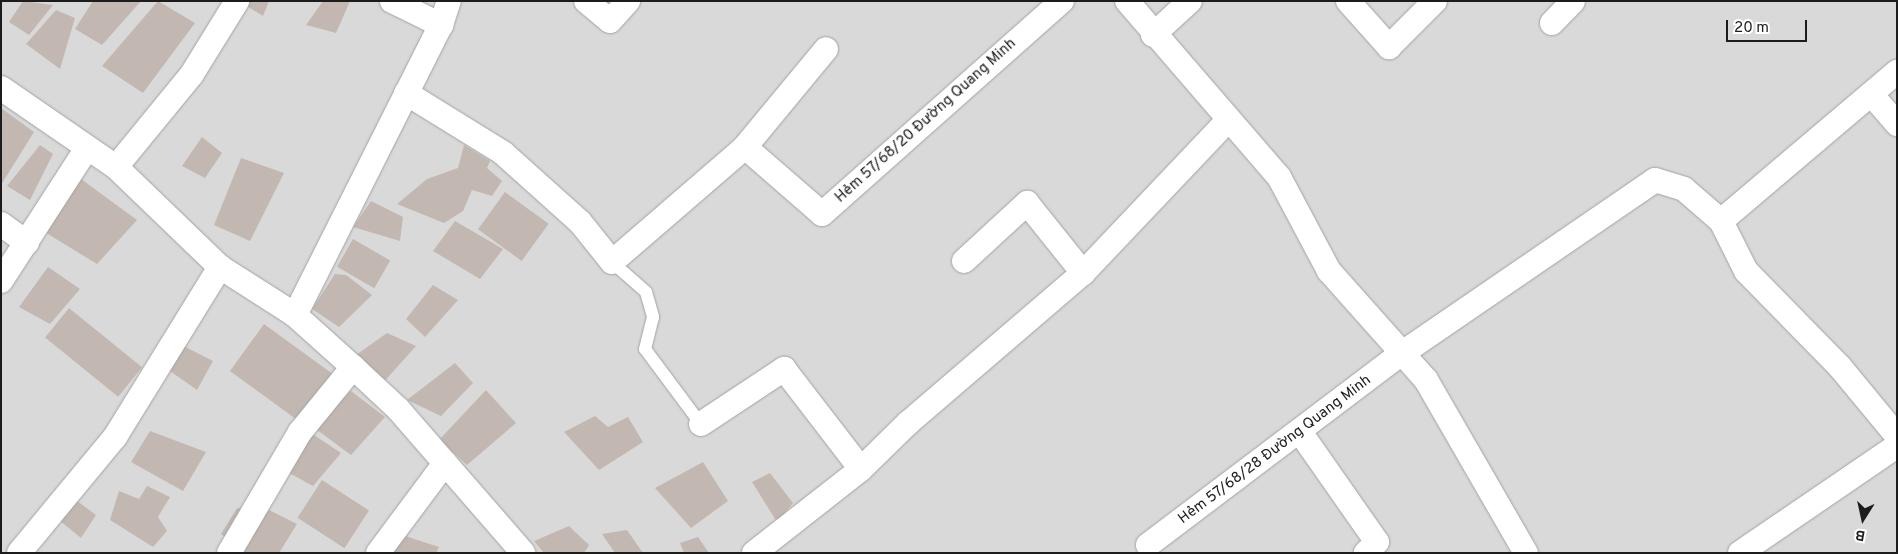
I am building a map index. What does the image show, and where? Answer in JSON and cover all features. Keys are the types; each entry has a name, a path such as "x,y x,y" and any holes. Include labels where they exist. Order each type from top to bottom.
{"street":[{"path":"116,166 192,74 236,1"},
{"path":"392,1 441,25"},
{"path":"295,316 441,25 449,1"},
{"path":"586,1 610,21 628,1"},
{"name":"Hẻm 57/68/20 Đường Quang Minh","path":"745,147 822,214 1062,1"},
{"path":"1127,1 1153,35 1227,121 1279,177 1329,271 1426,380 1526,553"},
{"path":"1153,35 1190,1"},
{"path":"1348,1 1389,47 1435,1"},
{"path":"1552,23 1573,1"},
{"path":"406,93 503,153 580,222 612,262 745,147 826,49"},
{"path":"1897,72 1721,221 1746,271 1840,367 1897,436"},
{"path":"1,88 116,166 220,267 295,316 353,367 445,463 523,553"},
{"path":"1871,94 1897,124"},
{"path":"754,553 861,469 908,423 1083,272 1227,121"},
{"path":"1,281 87,148"},
{"name":"Hẻm 57/68/28 Đường Quang Minh","path":"1148,545 1401,354 1655,180 1684,189 1721,221"},
{"path":"964,261 1027,203 1083,272"},
{"path":"1,224 27,243"},
{"path":"19,553 116,437 220,267"},
{"path":"229,553 300,432 353,367"},
{"path":"701,424 784,368 861,469"},
{"path":"1300,432 1377,542 1366,553"},
{"path":"1740,553 1897,446"},
{"path":"378,553 445,463"}],"lane":[{"path":"612,262 646,292 653,316 645,348 701,424"}],"shaded area":[{"path":"1,1 1897,1 1897,553 1,553"}],"building":[{"path":"23,1 53,5 29,35 9,22"},
{"path":"93,1 141,1 102,45 75,29"},
{"path":"158,1 195,23 143,93 102,66"},
{"path":"238,1 269,1 263,16"},
{"path":"323,1 350,1 336,33 306,25"},
{"path":"56,10 75,18 60,69 26,44"},
{"path":"1,108 34,132 1,185"},
{"path":"202,137 222,153 205,178 182,166"},
{"path":"40,145 53,154 30,200 7,186"},
{"path":"464,145 490,161 487,168 502,181 492,196 472,190 463,211 444,223 397,204 427,179 458,168"},
{"path":"241,158 284,173 250,241 214,225"},
{"path":"81,179 137,220 97,264 43,231"},
{"path":"505,192 549,224 522,261 478,229"},
{"path":"371,201 403,217 400,241 353,227"},
{"path":"455,221 503,249 480,279 433,251"},
{"path":"353,239 390,260 374,288 337,267"},
{"path":"48,267 80,289 50,324 19,307"},
{"path":"335,274 346,275 372,295 339,327 312,309"},
{"path":"433,285 458,300 425,337 406,319"},
{"path":"69,308 142,367 118,397 45,338"},
{"path":"264,324 333,374 299,421 230,371"},
{"path":"387,333 416,346 382,384 349,360"},
{"path":"168,338 213,361 197,390 160,364"},
{"path":"455,363 473,383 441,416 407,400"},
{"path":"486,390 516,423 467,465 439,440"},
{"path":"351,391 385,417 351,455 313,427"},
{"path":"595,416 608,427 628,417 643,442 599,470 564,432"},
{"path":"299,425 341,453 313,486 271,463"},
{"path":"150,431 206,452 183,491 131,462"},
{"path":"703,462 728,501 691,528 655,488"},
{"path":"770,473 793,503 777,522 752,482"},
{"path":"322,480 369,510 344,548 297,518"},
{"path":"147,486 170,497 158,517 167,531 153,547 110,520 119,491 139,499"},
{"path":"61,489 96,515 81,538 43,507"},
{"path":"237,508 265,508 297,524 279,553 247,553 221,534"},
{"path":"569,526 589,545 584,553 544,553 534,541"},
{"path":"627,530 643,553 615,553 602,534"},
{"path":"399,534 439,547 436,553 374,553"},
{"path":"698,537 709,553 684,553 680,543"}]}
